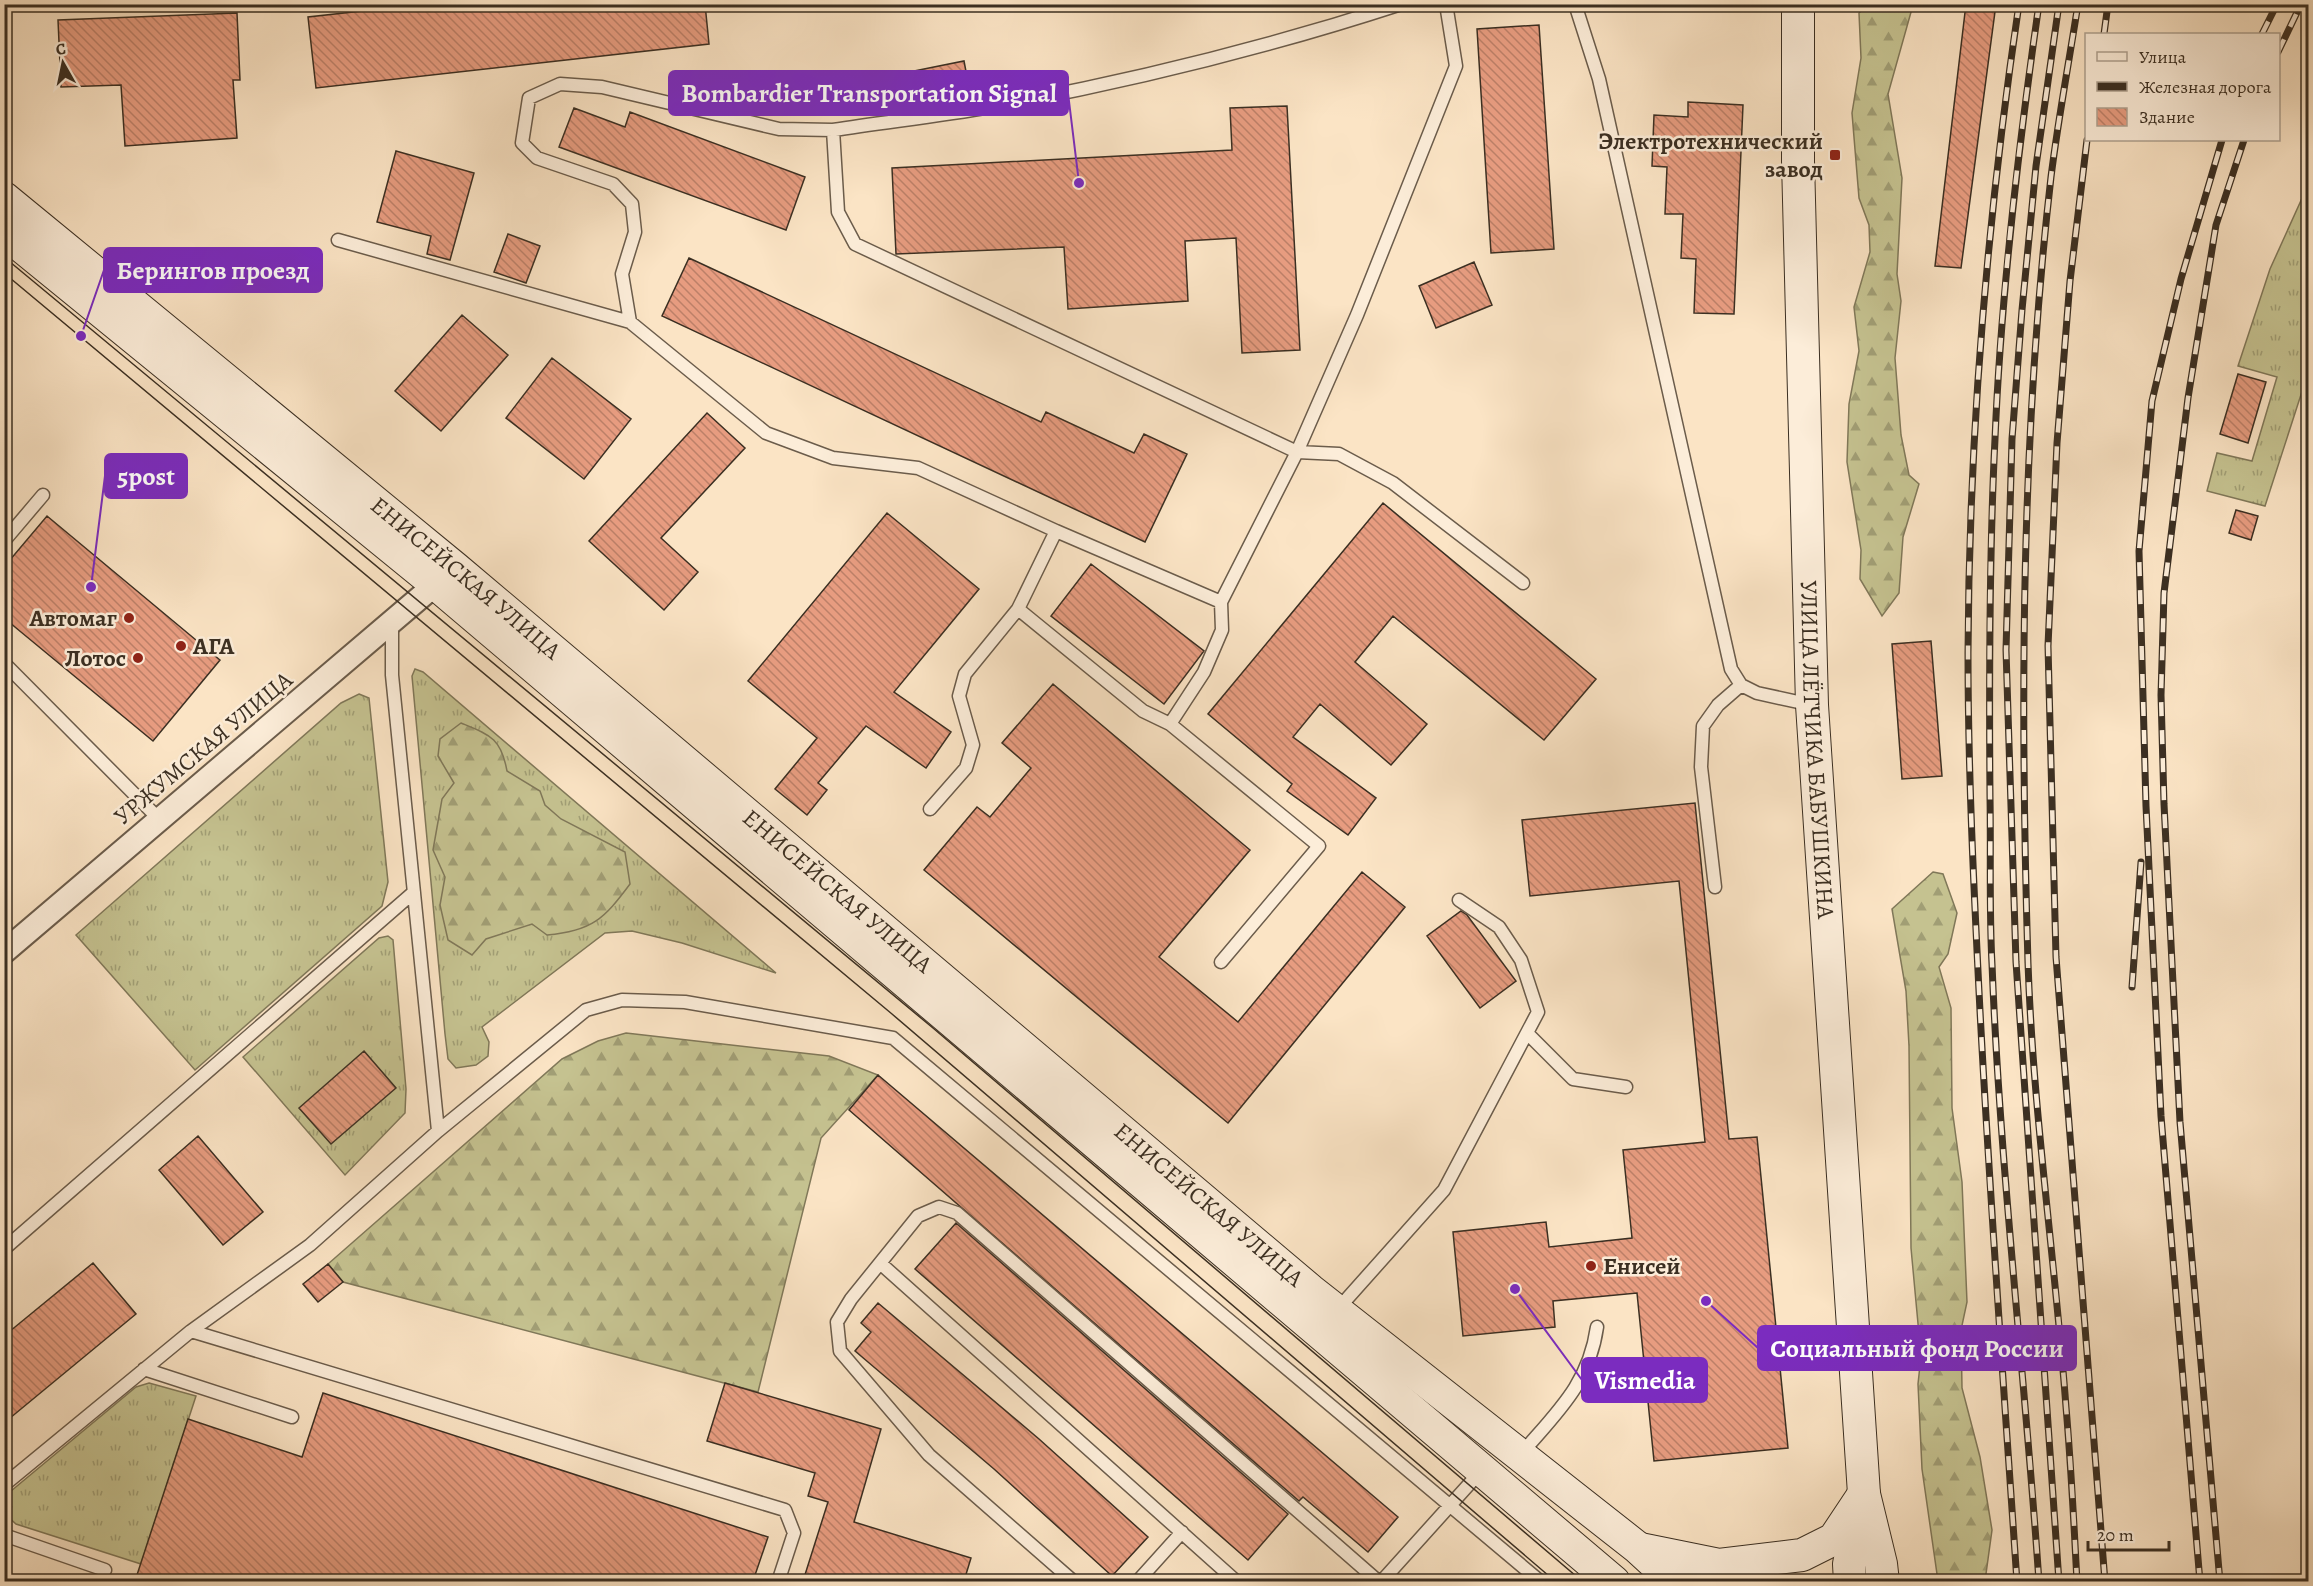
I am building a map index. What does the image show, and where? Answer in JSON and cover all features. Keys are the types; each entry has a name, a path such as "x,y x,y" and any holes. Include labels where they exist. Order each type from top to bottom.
{"main road":[{"name":"УЛИЦА ЛЁТЧИКА БАБУШКИНА","path":"1798,4 1798,161 1812,705 1864,1494 1881,1564 1882,1581"},
{"name":"ЕНИСЕЙСКАЯ УЛИЦА","path":"4,198 446,561 1337,1311 1638,1548 1675,1581"},
{"name":"ЕНИСЕЙСКАЯ УЛИЦА","path":"4,232 436,584 1614,1581"},
{"name":"УЛИЦА ЛЁТЧИКА БАБУШКИНА","path":"1850,1581 1849,1564 1864,1494"},
{"path":"1638,1548 1719,1565 1802,1555 1834,1539 1864,1494"}],"street":[{"name":"УРЖУМСКАЯ УЛИЦА","path":"4,952 436,584"}],"lane":[{"path":"630,322 622,274 635,232 632,204 613,184 537,158 522,143 529,98 560,84 602,87 779,129 833,130 990,107 1174,66 1327,28 1401,4"},
{"path":"1170,724 1204,672 1222,630 1221,602 1297,452 1357,315 1456,66 1446,4"},
{"path":"1575,4 1599,79 1731,669 1741,685 1757,693 1812,705"},
{"path":"833,130 838,212 855,244 1297,452 1339,454 1393,483 1523,583"},
{"path":"338,240 630,322 766,433 834,458 918,468 1056,531 1221,602"},
{"path":"4,541 43,495"},
{"path":"930,809 966,768 971,752 973,744 958,696 965,674 1018,609 1056,531"},
{"path":"1018,609 1143,711 1170,724 1319,846 1221,962"},
{"path":"392,622 392,675 438,1131"},
{"path":"4,663 160,820"},
{"path":"1715,887 1701,767 1704,726 1718,705 1741,685"},
{"path":"4,1249 414,892"},
{"path":"1337,1311 1444,1190 1538,1012 1521,960 1499,927 1459,900"},
{"path":"4,1485 191,1331 310,1245 438,1131 586,1010 622,1000 696,1004 893,1038 1541,1581"},
{"path":"1527,1033 1572,1079 1626,1088"},
{"path":"1074,1581 929,1455 840,1351 837,1322 851,1299 918,1216 939,1207 957,1214 1380,1581 1482,1470"},
{"path":"880,1263 1237,1581"},
{"path":"1520,1455 1580,1383 1593,1352 1597,1327"},
{"path":"191,1331 785,1510 794,1533 778,1581"},
{"path":"144,1369 292,1417"},
{"path":"1137,1581 1182,1532"},
{"path":"4,1535 105,1570"}],"green space":[{"path":"1869,4 1913,5 1888,94 1902,178 1897,274 1901,301 1895,358 1901,435 1909,475 1919,484 1903,537 1899,593 1882,616 1860,579 1861,550 1847,462 1849,404 1859,351 1854,307 1870,252 1869,225 1859,198 1852,113 1861,58 1859,13"},
{"path":"2308,185 2308,373 2265,506 2207,491 2217,453 2252,461 2277,377 2238,366 2270,269"},
{"path":"415,669 423,672 776,973 682,943 632,931 605,933 482,1027 489,1042 488,1056 476,1065 456,1068 448,1059 445,1034 412,676"},
{"path":"359,694 369,698 388,882 382,906 195,1070 76,935 341,703"},
{"path":"461,723 493,739 501,751 507,771 540,791 545,805 561,819 625,852 630,884 596,921 575,930 547,935 532,924 486,939 472,955 448,940 440,905 445,877 433,850 442,799 454,783 438,756 440,739"},
{"path":"1933,872 1943,874 1957,913 1948,954 1939,967 1951,1008 1952,1108 1962,1182 1967,1302 1961,1330 1962,1388 1980,1457 1992,1530 1985,1581 1938,1581 1922,1469 1918,1384 1921,1356 1911,1248 1909,1046 1906,991 1892,909"},
{"path":"388,936 393,940 406,1089 405,1113 345,1175 243,1057 379,938"},
{"path":"626,1033 829,1056 878,1075 821,1138 758,1392 343,1282 328,1264 562,1059 598,1041"},
{"path":"149,1383 196,1396 141,1564 16,1524 5,1514 5,1496 136,1387"}],"building":[{"path":"426,4 705,4 709,44 316,88 308,17"},
{"path":"1966,4 1996,4 1961,268 1935,266"},
{"path":"237,13 240,80 233,80 237,138 125,146 121,85 61,87 58,20"},
{"path":"1539,25 1554,249 1491,253 1477,29"},
{"path":"964,61 971,98 886,114 879,78"},
{"path":"1688,102 1743,105 1734,314 1694,313 1696,259 1681,258 1683,214 1665,214 1667,167 1652,166 1654,115 1688,117"},
{"path":"1287,106 1300,350 1242,353 1236,238 1185,241 1188,301 1068,309 1064,247 896,254 892,168 1232,150 1230,108"},
{"path":"574,108 625,127 630,112 805,177 786,230 559,147"},
{"path":"396,151 474,173 450,260 427,254 431,236 377,222"},
{"path":"508,234 540,246 526,283 494,272"},
{"path":"689,258 1041,422 1046,412 1134,453 1144,434 1187,454 1145,542 662,316"},
{"path":"1474,262 1492,305 1436,328 1419,286"},
{"path":"462,315 508,355 441,431 395,391"},
{"path":"552,358 631,419 584,479 506,418"},
{"path":"2238,374 2266,382 2248,443 2220,434"},
{"path":"707,413 745,448 661,538 698,572 664,610 589,541"},
{"path":"1383,503 1596,679 1544,740 1393,616 1355,662 1427,724 1391,765 1320,704 1293,737 1376,798 1348,835 1287,791 1292,784 1208,714"},
{"path":"2236,510 2258,516 2251,540 2229,533"},
{"path":"887,513 979,589 894,692 951,732 926,768 866,726 818,783 827,790 807,815 775,789 817,738 748,681"},
{"path":"47,516 220,660 153,741 4,618 4,567"},
{"path":"1091,564 1204,651 1164,704 1051,616"},
{"path":"1931,641 1942,776 1902,779 1892,644"},
{"path":"1053,684 1250,850 1159,957 1238,1022 1362,872 1405,907 1228,1123 924,870 977,807 990,817 1031,768 1002,743"},
{"path":"1695,803 1729,1139 1757,1137 1788,1448 1654,1461 1637,1293 1553,1301 1555,1327 1463,1336 1453,1232 1546,1222 1549,1247 1632,1238 1623,1150 1705,1142 1679,881 1530,896 1522,820"},
{"path":"1461,911 1467,915 1516,981 1480,1008 1427,936"},
{"path":"364,1051 396,1088 331,1144 299,1108"},
{"path":"878,1075 1398,1517 1368,1552 1303,1497 1299,1501 849,1110"},
{"path":"198,1136 263,1212 223,1245 159,1170"},
{"path":"956,1223 1288,1514 1248,1560 915,1269"},
{"path":"93,1263 136,1314 4,1423 4,1336"},
{"path":"328,1264 343,1282 318,1302 303,1284"},
{"path":"878,1303 1039,1439 1148,1537 1112,1576 994,1469 855,1351 871,1332 861,1323"},
{"path":"725,1383 881,1429 854,1522 971,1558 964,1581 803,1581 828,1502 808,1496 815,1473 707,1441"},
{"path":"323,1393 768,1537 753,1581 135,1581 188,1419 302,1457"}],"tram line":[{"path":"4,257 933,1028 1583,1582"},
{"path":"4,273 892,1014 1556,1582"}],"railway":[{"path":"2017,1582 1980,1011 1970,788 1968,653 1972,490 1982,328 1998,166 2019,4"},
{"path":"2039,4 2017,167 2001,330 1995,439 1990,618 1991,922 1996,1041 2039,1582"},
{"path":"2059,4 2036,166 2022,310 2012,439 2006,650 2016,962 2059,1582"},
{"path":"2077,1582 2066,1407 2039,1130 2031,1019 2025,865 2024,668 2028,472 2041,275 2051,177 2078,4"},
{"path":"2104,33 2108,4"},
{"path":"2262,33 2277,4"},
{"path":"2280,48 2301,4"},
{"path":"2087,141 2070,281 2057,443 2048,646 2056,957 2105,1582"},
{"path":"2200,1582 2161,1116 2146,806 2139,551 2152,401 2181,279 2222,141"},
{"path":"2220,1582 2180,1122 2164,804 2161,695 2164,593 2188,398 2216,225 2244,141"},
{"path":"2132,987 2141,862"}],"place":[{"name":"Электротехнический завод","path":"1835,155"},
{"name":"Bombardier Transportation Signal","path":"1079,183"},
{"name":"Берингов проезд","path":"81,336"},
{"name":"5post","path":"91,587"},
{"name":"Автомаг","path":"129,618"},
{"name":"АГА","path":"181,646"},
{"name":"Лотос","path":"138,658"},
{"name":"Енисей","path":"1591,1266"},
{"name":"Vismedia","path":"1515,1289"},
{"name":"Социальный фонд России","path":"1706,1301"}]}
